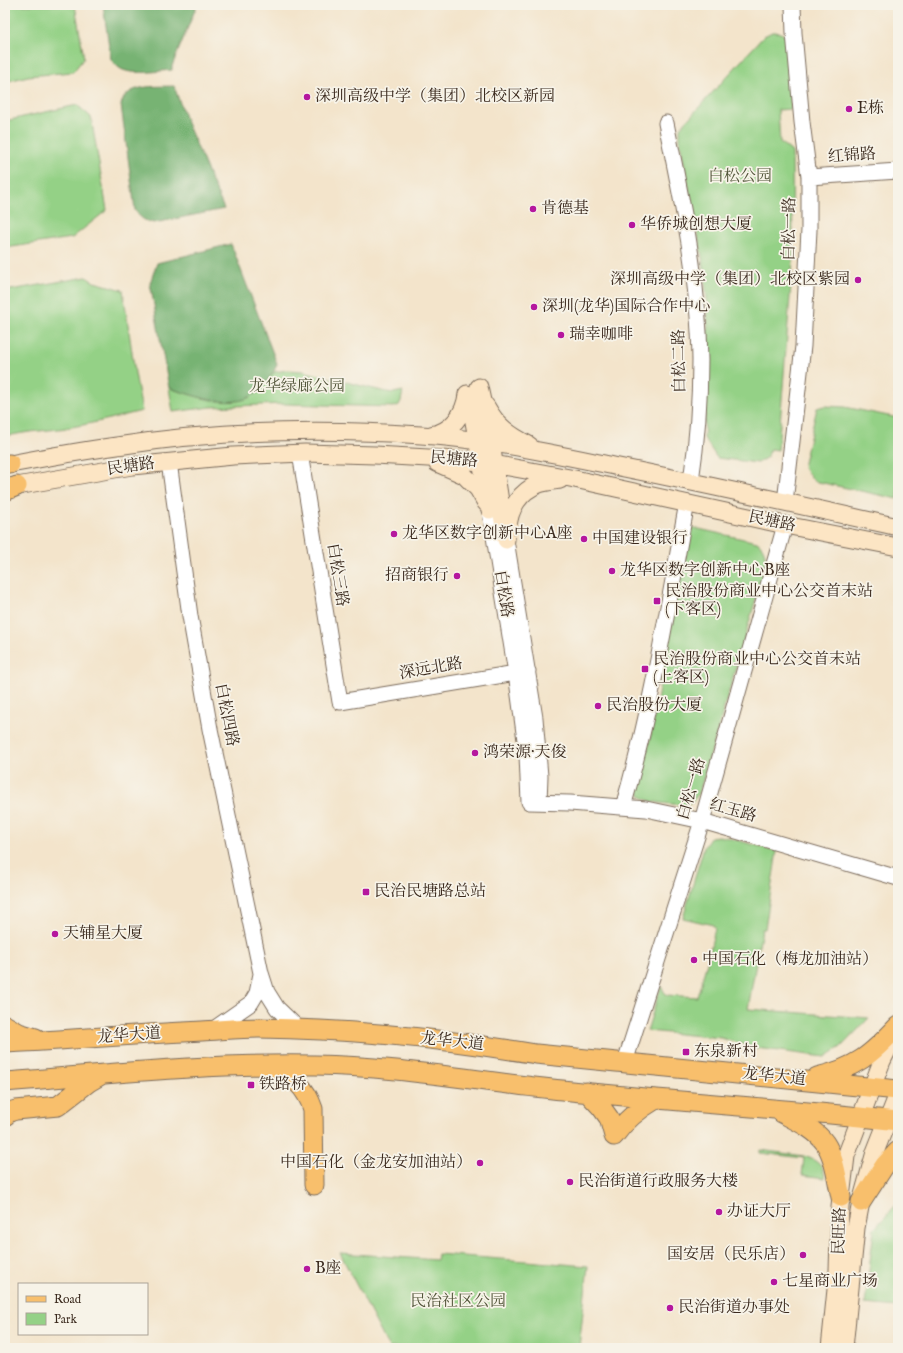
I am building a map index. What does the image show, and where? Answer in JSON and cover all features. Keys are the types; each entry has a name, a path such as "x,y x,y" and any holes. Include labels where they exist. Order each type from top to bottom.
{"main road":[{"path":"426,435 442,432 456,421 466,404 473,387"},
{"path":"473,387 501,428 530,445 556,454"},
{"name":"白松路","path":"473,387 488,464 506,540"},
{"name":"民塘路","path":"7,464 118,446 219,435 361,432 426,435 484,442 556,454 691,481 898,527"},
{"name":"民塘路","path":"9,489 132,466 232,456 300,453 416,457 488,464 570,478 898,548"},
{"path":"416,457 441,465 464,475 478,489 490,512"},
{"name":"白松路","path":"488,464 490,512"},
{"path":"506,540 508,522 513,506 523,493 538,484 570,478"},
{"path":"5,1025 19,1032 49,1041"},
{"path":"805,1080 841,1070 854,1064 872,1052 898,1027"},
{"name":"民旺路","path":"830,1348 838,1270 841,1197 846,1156 882,1061 898,1027"},
{"name":"龙华大道","path":"5,1043 259,1028 366,1033 489,1046 536,1054 898,1090"},
{"path":"271,1065 283,1071 298,1082 311,1101 313,1109 314,1185"},
{"name":"龙华大道","path":"5,1082 235,1066 316,1065 361,1067 656,1099 893,1120"},
{"path":"5,1116 9,1112 16,1110 58,1106 89,1082 104,1074"},
{"path":"587,1092 601,1107 608,1118 614,1136 626,1121 640,1109 656,1099"},
{"name":"民旺路","path":"844,1348 856,1228 861,1202 875,1152 893,1120 898,1094"},
{"path":"778,1110 806,1126 825,1143 830,1153 841,1197"},
{"path":"861,1202 885,1165 898,1151"}],"street":[{"name":"白松一路","path":"785,502 803,346 809,230 809,177 801,107 793,5"},
{"name":"白松二路","path":"666,123 680,191 694,281 698,321 700,359 699,401 691,481"},
{"name":"红锦路","path":"809,177 898,171"},
{"name":"白松三路","path":"300,453 340,702"},
{"name":"白松四路","path":"169,462 190,616 210,729 261,973 267,992 277,1008 300,1030"},
{"path":"623,807 635,767 645,725 687,503"},
{"name":"白松路","path":"490,512 522,672 535,718 540,776 534,802"},
{"name":"白松一路","path":"625,1062 702,820 785,524"},
{"name":"白松路","path":"506,540 522,672"},
{"name":"深远北路","path":"340,702 522,672"},
{"name":"红玉路","path":"534,802 570,803 646,809 702,820 898,878"},
{"name":"白松四路","path":"210,1031 252,1003 257,993 261,973"}],"green space":[{"path":"5,5 75,5 84,58 73,72 28,76 5,82"},
{"path":"103,5 197,5 172,66 172,70 134,72 123,70 117,66 111,60"},
{"name":"白松公园","path":"772,32 781,33 788,39 791,109 778,110 780,142 792,152 793,259 778,450 771,449 767,457 758,463 717,458 704,438 708,345 707,299 702,257 680,142 680,128 764,36"},
{"path":"174,86 187,123 224,209 154,223 143,219 135,210 121,105 124,98 135,90 151,87"},
{"path":"77,105 91,117 107,210 72,238 5,248 5,121"},
{"path":"231,244 277,364 272,374 260,390 251,397 240,401 228,402 216,401 169,388 150,283 157,263"},
{"path":"86,277 94,282 123,290 142,411 76,426 28,432 5,437 5,291"},
{"name":"龙华绿廊公园","path":"288,370 303,371 382,391 393,393 403,391 401,401 399,405 394,407 285,404 211,407 173,412 169,388 203,398 229,401 241,400 252,396 261,389 274,372"},
{"path":"824,406 845,407 898,418 898,499 814,481 803,467 817,408"},
{"path":"690,527 757,542 760,544 765,553 765,568 700,790 694,800 684,805 649,801 641,796 638,790 651,734 680,572"},
{"path":"718,836 777,851 765,929 762,929 748,1009 869,1018 841,1047 825,1057 756,1048 721,1038 647,1031 661,986 666,995 697,997 715,928 713,925 683,918 704,847 711,837"},
{"path":"760,1150 804,1156 816,1161 821,1166 825,1178 802,1175 804,1158 760,1153"},
{"path":"898,1203 898,1307 865,1304 874,1229"},
{"name":"民治社区公园","path":"340,1253 437,1260 438,1254 588,1266 579,1348 389,1348"}],"place":[{"name":"深圳高级中学（集团）北校区新园","path":"307,97"},
{"name":"E栋","path":"849,109"},
{"name":"肯德基","path":"533,209"},
{"name":"华侨城创想大厦","path":"632,225"},
{"name":"深圳高级中学（集团）北校区紫园","path":"858,280"},
{"name":"深圳(龙华)国际合作中心","path":"534,307"},
{"name":"瑞幸咖啡","path":"561,335"},
{"name":"龙华区数字创新中心A座","path":"394,534"},
{"name":"中国建设银行","path":"584,539"},
{"name":"龙华区数字创新中心B座","path":"612,571"},
{"name":"招商银行","path":"457,576"},
{"name":"民治股份商业中心公交首末站 (下客区)","path":"657,601"},
{"name":"民治股份商业中心公交首末站 (上客区)","path":"645,669"},
{"name":"民治股份大厦","path":"598,706"},
{"name":"鸿荣源·天俊","path":"475,753"},
{"name":"民治民塘路总站","path":"366,892"},
{"name":"天辅星大厦","path":"55,934"},
{"name":"中国石化（梅龙加油站）","path":"694,960"},
{"name":"东泉新村","path":"686,1052"},
{"name":"铁路桥","path":"251,1085"},
{"name":"中国石化（金龙安加油站）","path":"480,1163"},
{"name":"民治街道行政服务大楼","path":"570,1182"},
{"name":"办证大厅","path":"719,1212"},
{"name":"国安居（民乐店）","path":"803,1255"},
{"name":"B座","path":"307,1269"},
{"name":"七星商业广场","path":"774,1282"},
{"name":"民治街道办事处","path":"670,1308"}]}
